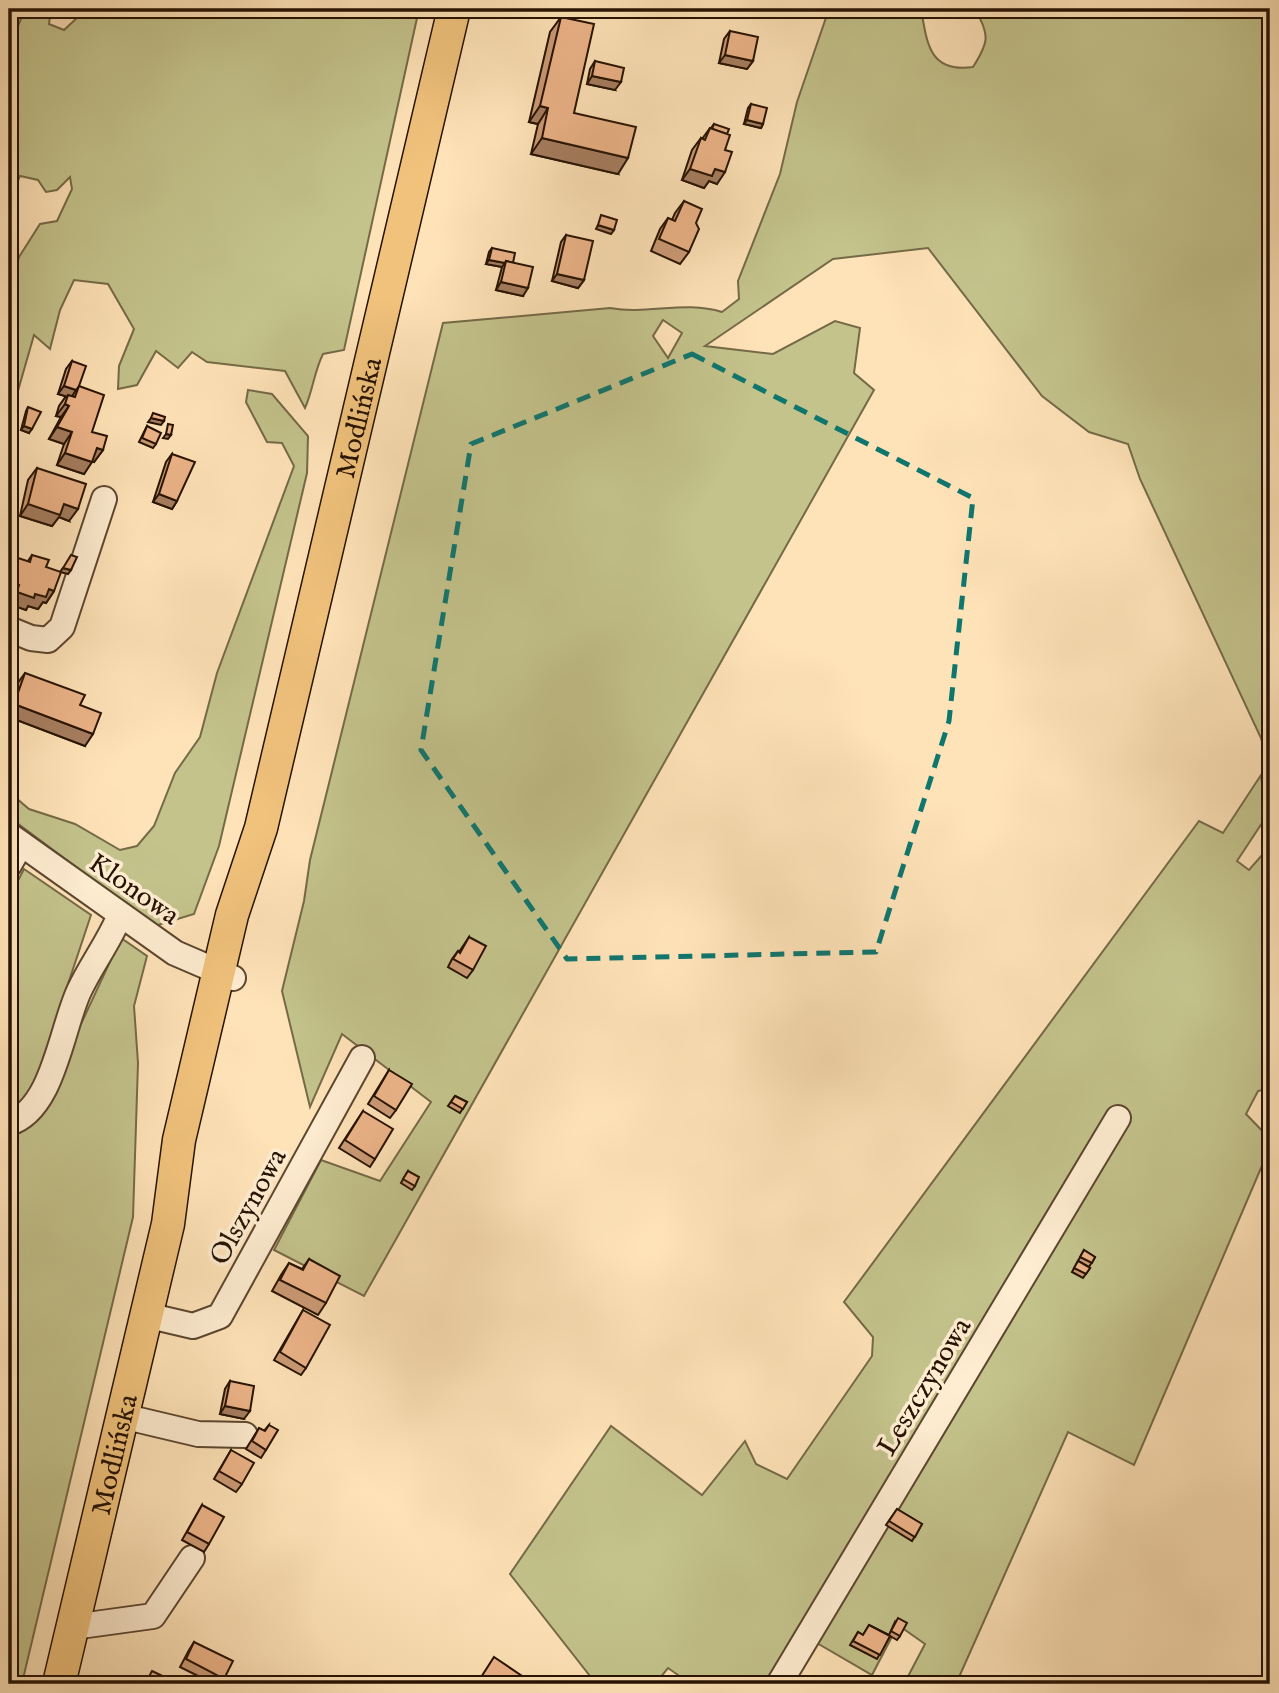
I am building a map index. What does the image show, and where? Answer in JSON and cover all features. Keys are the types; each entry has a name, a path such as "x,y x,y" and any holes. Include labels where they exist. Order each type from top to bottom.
{"main road":[{"name":"Modlińska","path":"59,1684 168,1224 195,1143 226,975 232,915 261,828 453,9"}],"street":[{"path":"9,629 31,638 48,640 62,627 104,499"},
{"name":"Klonowa","path":"13,848 188,961 226,975"},
{"path":"14,1122 28,1115 43,1094 78,994 120,915"},
{"name":"Olszynowa","path":"146,1315 193,1326 220,1317 362,1058"},
{"name":"Leszczynowa","path":"779,1684 1118,1118"},
{"path":"122,1416 198,1434 245,1435"},
{"path":"73,1626 153,1616 192,1558"}],"highlighted area":[{"path":"692,354 973,498 949,721 876,952 567,959 421,750 471,444"}],"shaded area":[{"path":"25,9 51,9 49,24 64,30 79,16 80,9 419,9 344,350 323,354 305,408 285,371 207,362 192,352 178,368 156,351 137,385 118,389 119,366 134,329 108,284 74,280 60,310 50,349 34,335 9,422 9,292 19,257 40,224 57,221 72,189 70,177 57,190 46,192 38,180 20,176 9,200 9,35 16,31"},
{"path":"829,9 921,9 928,44 933,53 947,65 958,68 973,67 985,45 985,32 975,9 1270,9 1270,770 1261,738 1140,479 1128,444 1089,432 1042,396 928,248 833,259 705,346 773,354 835,321 860,328 854,373 874,390 364,1296 274,1250 321,1160 380,1181 431,1102 342,1034 310,1107 282,991 304,901 310,860 443,323 610,308 638,310 694,307 722,312 739,299 738,281 780,174 797,102","holes":["663,320 682,333 668,358 653,336"]},
{"path":"248,390 272,394 308,436 307,473 219,846 194,914 155,926 9,817 9,792 29,809 75,824 120,850 137,846 154,826 175,773 200,737 217,673 294,466 282,443 267,442 246,402"},
{"path":"1261,775 1266,817 1237,861 1249,870 1270,846 1270,1088 1258,1091 1246,1114 1270,1139 1270,1147 1134,1465 1068,1432 956,1684 904,1684 925,1644 898,1625 872,1675 810,1639 782,1684 691,1684 668,1668 655,1684 602,1684 590,1676 510,1574 611,1426 702,1495 745,1441 756,1464 787,1479 872,1356 873,1337 844,1302 1199,821 1223,833"},
{"path":"24,869 91,915 41,1065 41,1110 121,938 147,956 134,1006 138,1063 133,1217 23,1679 21,1684 9,1684 9,898"}],"building":[{"path":"561,17 594,24 574,113 636,127 628,158 542,138 548,108 540,106"},
{"path":"730,31 758,37 753,61 725,55"},
{"path":"595,61 624,68 621,82 592,76"},
{"path":"751,104 767,108 763,124 747,120"},
{"path":"714,124 729,129 727,134 712,129"},
{"path":"710,128 730,135 725,150 732,152 725,172 715,169 712,176 690,169 701,138 705,140"},
{"path":"684,201 702,209 696,223 699,229 689,252 659,239 668,218 675,221"},
{"path":"601,215 617,220 614,230 598,225"},
{"path":"566,235 593,241 584,280 557,274"},
{"path":"492,248 515,253 513,263 489,260"},
{"path":"506,261 533,267 528,288 501,282"},
{"path":"72,361 86,366 76,390 64,386"},
{"path":"79,386 104,395 92,432 107,436 103,450 97,448 92,462 65,453 72,432 57,427 69,406 65,404 68,395 75,397"},
{"path":"28,407 41,412 32,429 24,426"},
{"path":"153,413 165,417 164,421 151,418"},
{"path":"168,424 173,425 171,435 166,434"},
{"path":"147,426 161,433 156,444 142,438"},
{"path":"172,454 195,462 177,501 159,494"},
{"path":"10,464 17,465 15,475 9,473"},
{"path":"37,468 86,484 78,509 64,504 60,515 28,504"},
{"path":"9,555 30,562 32,555 49,560 46,567 61,572 54,591 49,589 46,597 35,594 34,598 17,592 19,585 9,582"},
{"path":"71,555 77,557 71,570 63,568"},
{"path":"25,673 85,695 80,705 101,713 93,734 14,704"},
{"path":"469,937 486,946 473,970 453,959 458,951 460,953"},
{"path":"389,1070 412,1084 396,1110 374,1096"},
{"path":"455,1096 467,1102 463,1109 451,1102"},
{"path":"363,1111 393,1129 375,1159 345,1140"},
{"path":"408,1171 419,1177 415,1186 403,1179"},
{"path":"1084,1250 1095,1257 1092,1263 1080,1257"},
{"path":"309,1259 340,1276 326,1303 280,1280 289,1263 303,1270"},
{"path":"1078,1261 1090,1268 1086,1274 1074,1268"},
{"path":"303,1310 330,1325 306,1368 280,1352"},
{"path":"230,1381 254,1386 250,1411 225,1406"},
{"path":"269,1425 278,1430 266,1450 252,1441 259,1428 265,1431"},
{"path":"231,1450 254,1463 242,1484 219,1471"},
{"path":"202,1505 224,1517 209,1544 187,1532"},
{"path":"897,1509 922,1524 915,1537 889,1521"},
{"path":"898,1618 907,1623 900,1636 891,1631"},
{"path":"869,1625 890,1636 880,1655 853,1641 858,1632 863,1635"},
{"path":"194,1642 233,1661 224,1679 186,1659"},
{"path":"494,1657 528,1680 525,1684 478,1682"},
{"path":"152,1671 171,1680 169,1684 145,1684"},
{"path":"868,1677 875,1680 872,1684 864,1684"},
{"path":"672,1678 678,1683 678,1684 668,1684"}]}
